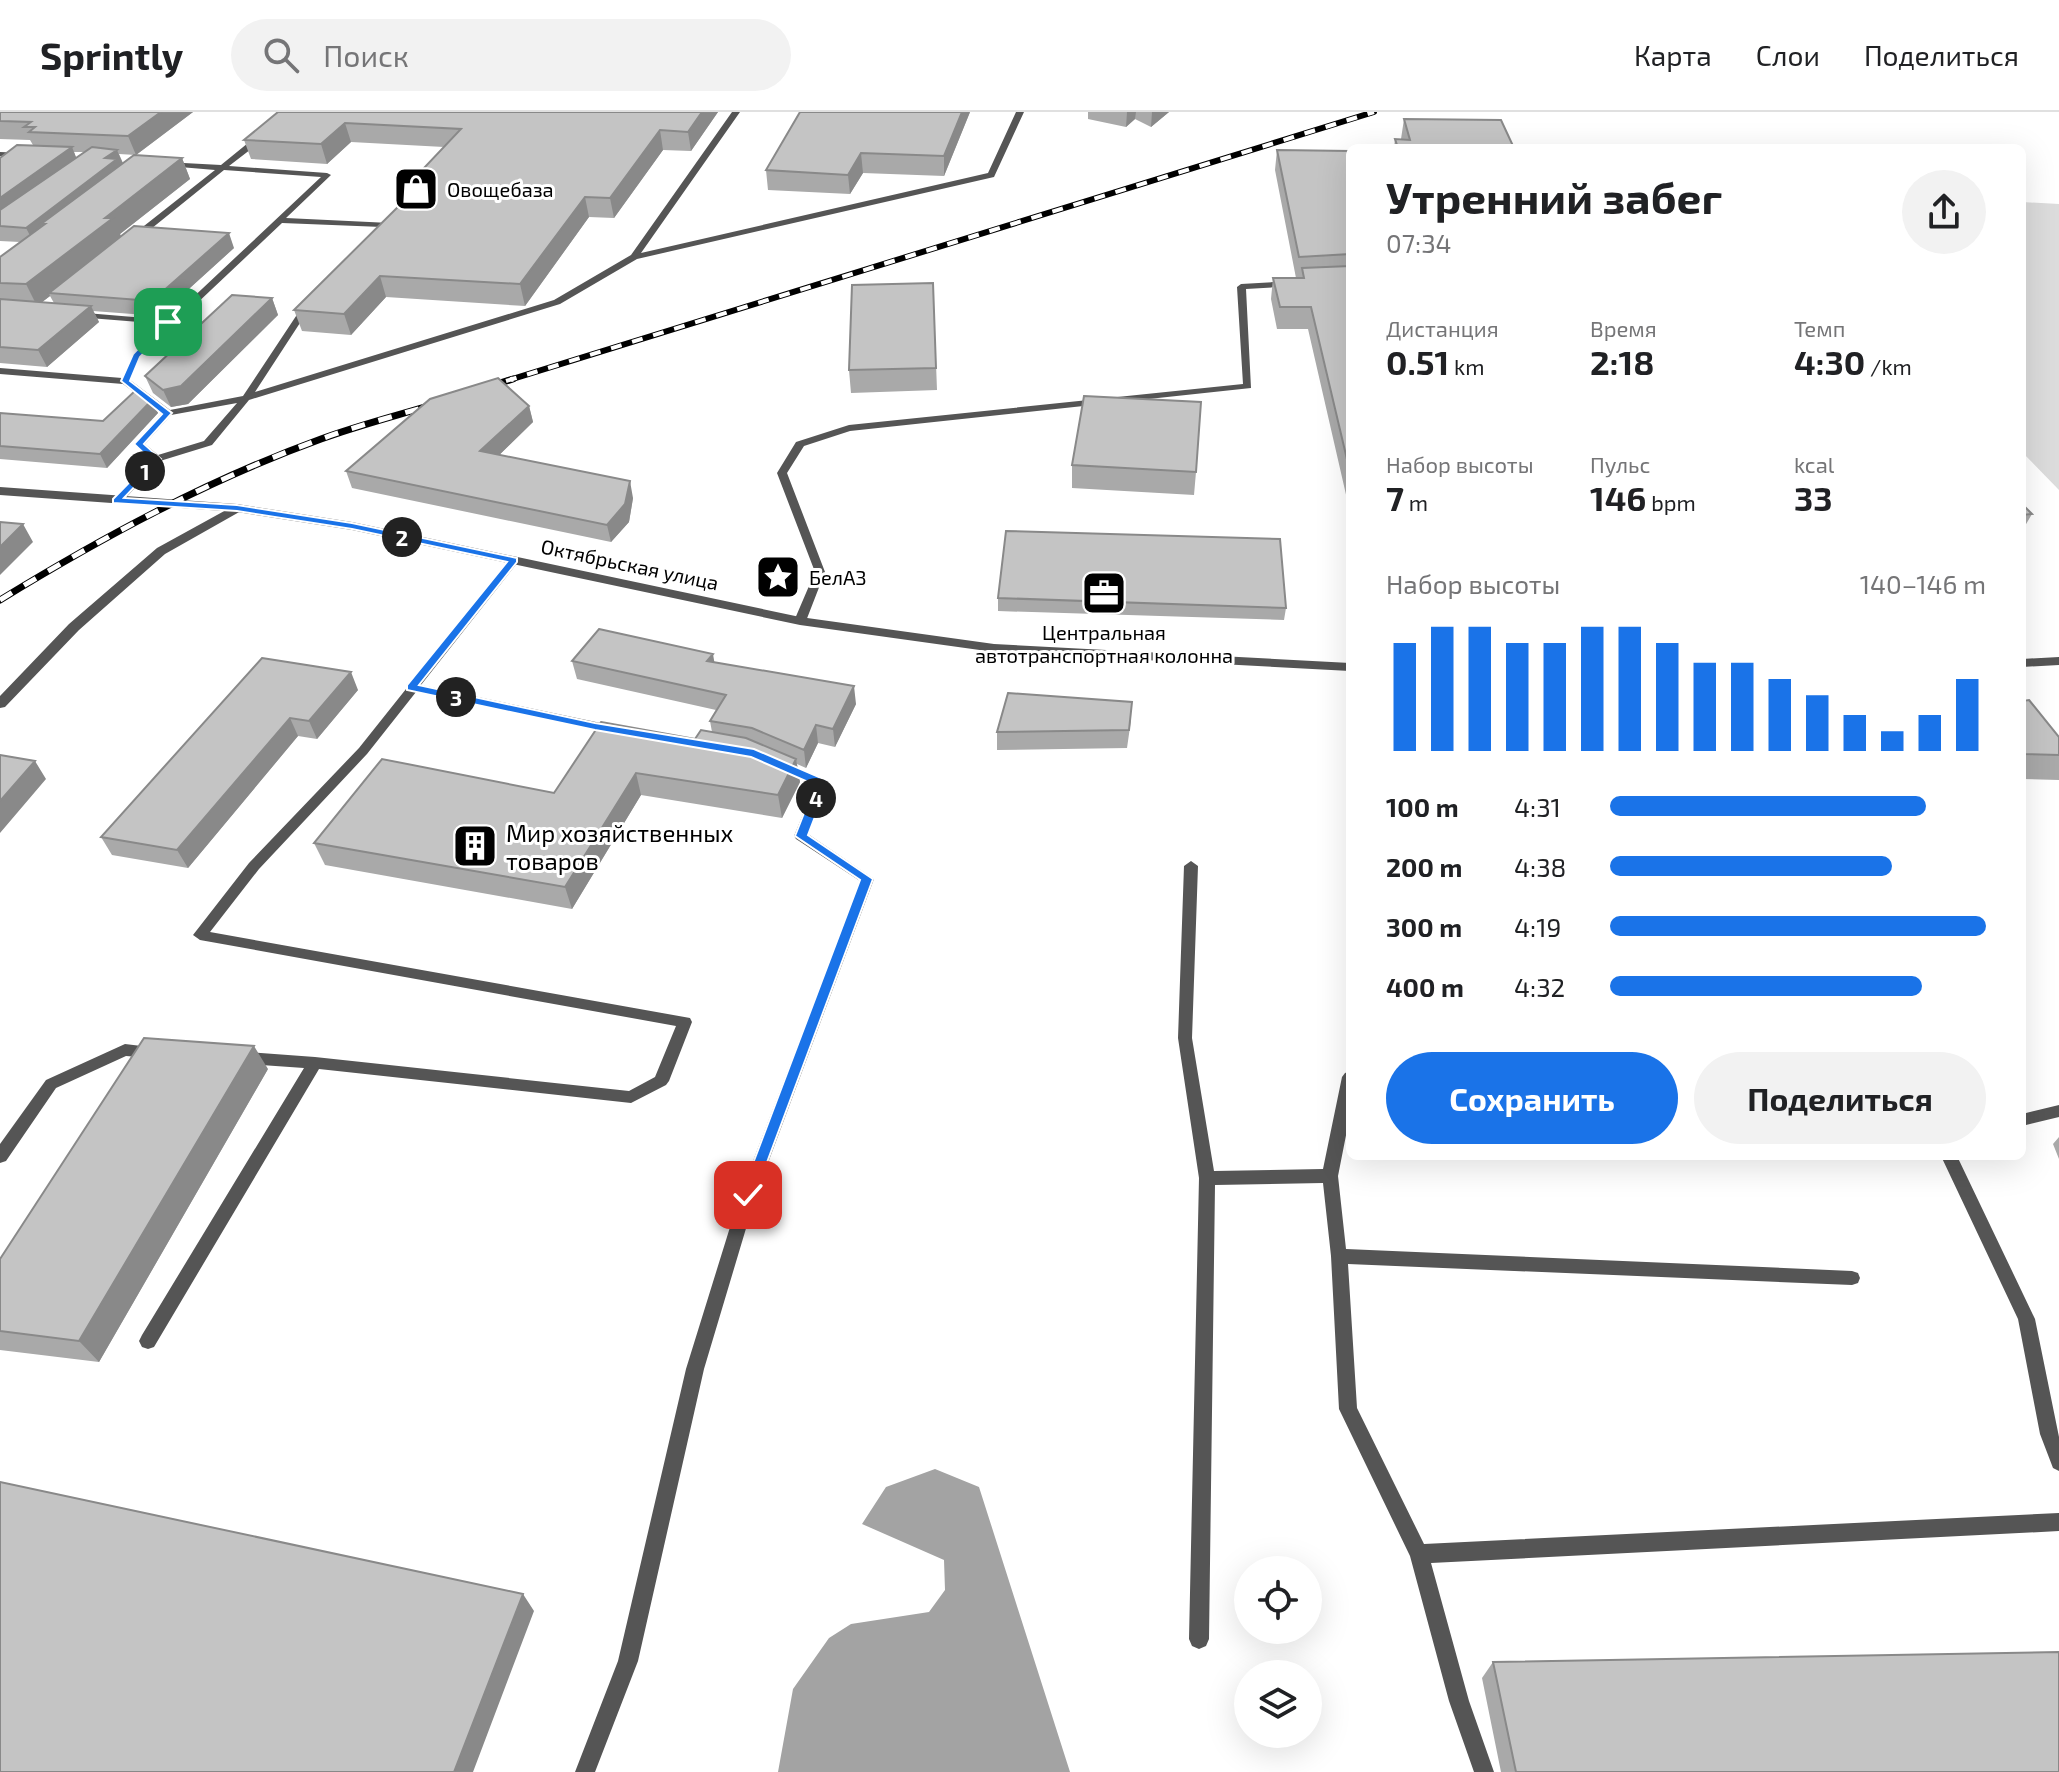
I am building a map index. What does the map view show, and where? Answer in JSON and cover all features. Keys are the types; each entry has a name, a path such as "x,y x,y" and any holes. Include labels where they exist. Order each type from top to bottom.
{"street":[{"name":"Октябрьская улица","path":"0,491 237,508 352,526 800,621 994,648 1346,667"},
{"path":"0,704 74,627 161,551 237,508"},
{"path":"2026,663 2059,661"}],"lane":[{"path":"634,257 736,112"},
{"path":"156,459 139,444 168,413 246,398 557,302 634,257 991,175 1020,112"},
{"path":"124,245 269,131"},
{"path":"0,154 32,155"},
{"path":"125,381 136,356 168,322 327,175 164,164"},
{"path":"280,220 390,225 378,236"},
{"path":"800,621 820,572 782,473 800,444 849,428 1248,386 1241,287 1303,283"},
{"path":"117,501 156,459 208,443 246,398 309,302"},
{"path":"70,314 168,322"},
{"path":"0,371 125,381 168,413"},
{"path":"236,1058 315,1063 631,1097 661,1081 685,1022 200,935 254,866 363,751 514,560"},
{"path":"411,687 638,734"},
{"path":"585,1772 628,1661 695,1369 748,1195 867,879 801,836 822,783 767,759"},
{"path":"1191,866 1185,1038 1207,1178 1199,1639"},
{"path":"0,1156 51,1084 125,1050 172,1054"},
{"path":"148,1341 315,1063"},
{"path":"1346,1097 1330,1176 1339,1256 1348,1409 1419,1554 1459,1701 1484,1772"},
{"path":"2026,1119 2059,1111"},
{"path":"1951,1160 2026,1319 2049,1434 2059,1462"},
{"path":"1207,1178 1330,1176"},
{"path":"1339,1256 1852,1278"},
{"path":"1419,1554 2059,1522"}],"shaded area":[{"path":"2026,202 2059,204 2059,490 2026,456"},
{"path":"935,1469 979,1487 1070,1772 778,1772 793,1689 829,1638 851,1624 929,1612 945,1590 944,1560 862,1524 886,1487"}],"building":[{"path":"0,112 161,112 128,136 29,132 35,127 24,127 31,122 0,121"},
{"path":"278,112 702,112 688,132 660,130 610,198 585,197 520,284 380,276 344,314 294,310 418,187 406,187 461,129 345,123 321,144 244,140"},
{"path":"800,112 962,112 944,156 861,153 848,175 766,170"},
{"path":"1404,119 1501,120 1512,144 1397,144 1395,139 1410,140"},
{"path":"17,145 72,147 0,198 0,158"},
{"path":"92,147 117,150 105,158 117,159 26,228 0,226 0,210"},
{"path":"1277,150 1346,151 1346,254 1299,257"},
{"path":"134,155 182,158 105,218 113,218 26,284 0,283 0,257"},
{"path":"134,226 229,233 152,301 49,293"},
{"path":"1346,266 1346,455 1311,307 1280,307 1273,278 1304,278 1302,268"},
{"path":"933,283 936,368 849,370 852,285"},
{"path":"232,295 272,298 181,386 163,390 145,376"},
{"path":"0,299 91,306 38,350 0,347"},
{"path":"498,378 529,406 480,451 630,481 625,504 607,525 346,471 430,399"},
{"path":"137,389 152,400 100,454 0,446 0,413 103,421"},
{"path":"1084,396 1201,402 1196,472 1072,465"},
{"path":"0,522 23,524 0,547"},
{"path":"1006,531 1280,539 1286,608 998,598"},
{"path":"599,629 713,654 707,661 854,686 833,729 816,725 804,750 752,728 710,721 726,695 572,661"},
{"path":"262,658 351,672 309,721 290,718 177,850 101,837"},
{"path":"1008,693 1132,702 1129,730 997,732"},
{"path":"2026,700 2029,700 2059,737 2059,755 2026,754"},
{"path":"601,722 695,739 701,730 746,738 796,759 778,795 636,773 565,887 314,843 382,759 554,793"},
{"path":"0,755 35,761 0,801"},
{"path":"144,1038 254,1046 79,1341 0,1331 0,1259"},
{"path":"0,1482 523,1594 454,1772 0,1772"},
{"path":"2059,1652 2059,1772 1516,1772 1493,1662"}],"railway":[{"path":"506,381 1374,112"},
{"path":"484,388 513,379"},
{"path":"0,600 117,532 197,491 335,434 438,403"}],"place":[{"name":"Овощебаза","path":"416,189"},
{"name":"БелАЗ","path":"778,577"},
{"name":"Центральная автотранспортная колонна","path":"1104,593"},
{"name":"Мир хозяйственных товаров","path":"475,846"}],"route":[{"path":"168,322 136,356 125,381 168,413 139,444 156,459 117,501 237,508 352,526 514,560 411,687 595,727 754,753 822,783 801,836 867,879 748,1195"}]}
